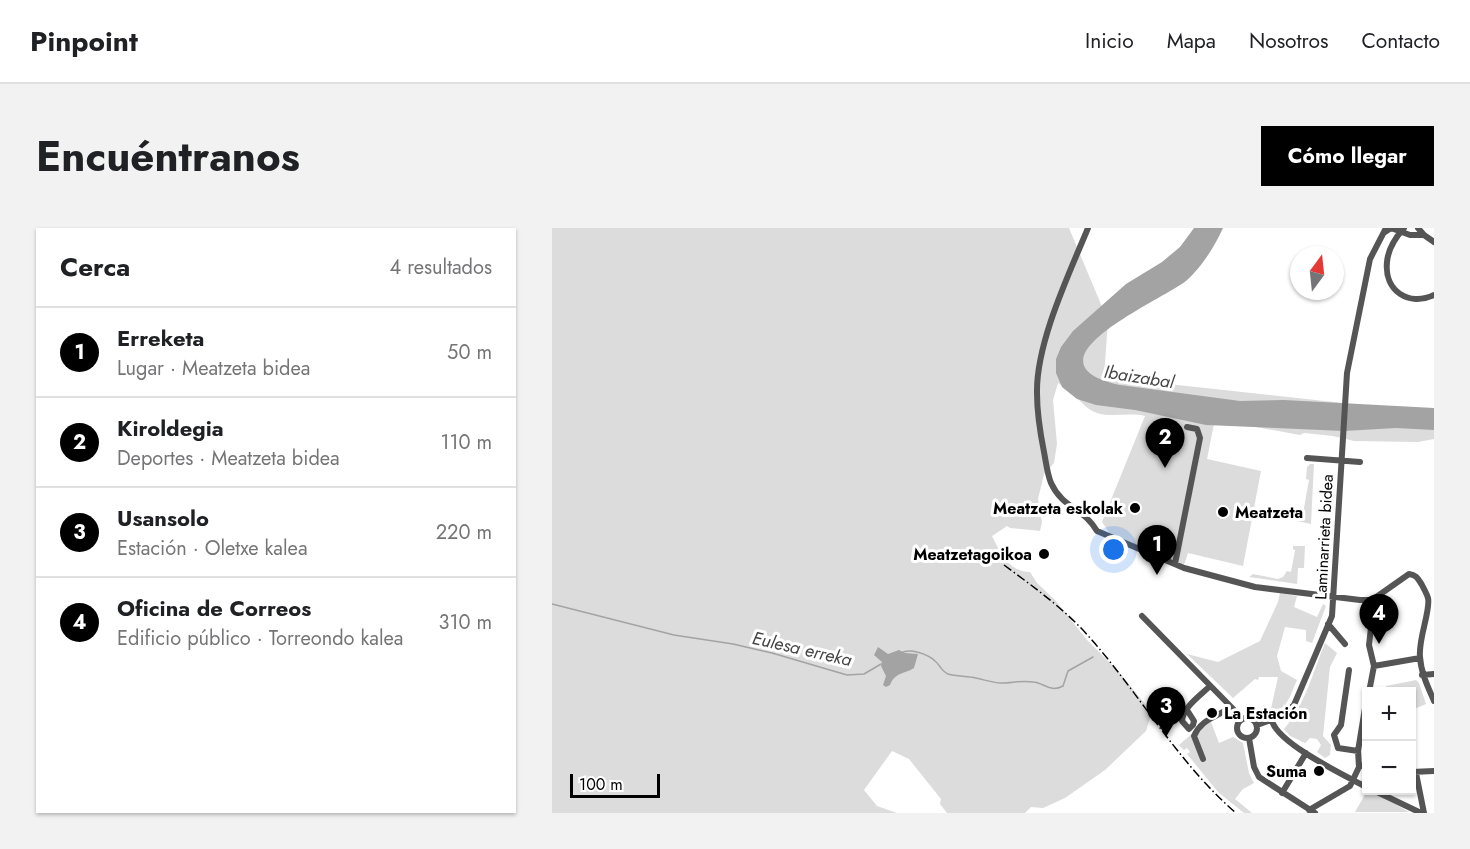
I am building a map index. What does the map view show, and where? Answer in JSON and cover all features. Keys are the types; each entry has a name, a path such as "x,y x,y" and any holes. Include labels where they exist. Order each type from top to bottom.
{"street":[{"path":"1088,228 1046,338 1037,391 1040,435 1051,483 1063,501 1091,521 1097,531 1175,564 1255,587 1372,600 1409,574 1417,576 1428,597 1421,632 1422,675 1434,701"},
{"path":"1418,228 1424,236 1434,242"},
{"path":"1386,230 1400,229 1410,235 1424,236"},
{"path":"1400,229 1386,263 1386,272 1392,289 1407,298 1422,299 1434,295"},
{"name":"Laminarrieta bidea","path":"1257,725 1288,713 1294,705 1332,616 1349,357 1370,259 1386,230"},
{"path":"1391,247 1410,235"},
{"path":"1175,564 1200,438 1197,429 1187,427"},
{"path":"1306,458 1360,462"},
{"path":"1370,687 1374,666 1369,645 1372,600"},
{"path":"1426,614 1434,616"},
{"path":"1142,616 1230,707 1242,718 1251,718 1257,725 1257,732 1249,738 1238,733 1238,723 1242,718"},
{"path":"1328,624 1345,644"},
{"path":"1374,666 1420,658"},
{"path":"1349,670 1341,726 1334,735 1338,748 1358,751"},
{"path":"1422,675 1434,674"},
{"path":"1187,710 1210,686"},
{"path":"1203,759 1194,736 1197,730 1204,720 1230,707"},
{"path":"1272,721 1283,736 1306,753 1362,785"},
{"path":"1249,738 1254,767 1259,777 1311,812 1350,786 1354,780 1359,767 1358,751 1362,726"},
{"path":"1282,793 1306,753"},
{"path":"1416,772 1434,771"},
{"path":"1416,781 1423,813"},
{"path":"1384,795 1423,813"}],"shaded area":[{"path":"552,228 1069,228 1108,321 1104,377 1434,413 1434,439 1418,442 1354,441 1333,436 1304,433 1300,435 1256,427 1214,424 1207,459 1261,471 1243,566 1188,553 1184,565 1110,534 1102,522 1145,416 1093,412 1058,383 1053,400 1057,444 1054,463 1044,474 1038,499 1042,522 1040,531 1007,526 992,536 1006,560 1022,571 1030,572 1037,583 1056,601 1087,640 1119,672 1150,710 1151,715 1146,731 1105,770 1065,798 1043,808 1031,807 1025,813 947,813 940,804 941,799 909,759 892,751 864,790 877,806 897,813 552,813"},
{"path":"1194,228 1223,228 1207,256 1186,281 1127,317 1105,332 1089,347 1083,362 1092,375 1120,385 1240,401 1284,400 1434,408 1434,430 1396,428 1344,431 1206,425 1135,410 1096,405 1077,399 1062,387 1056,373 1056,359 1061,347 1073,331 1126,284 1162,262 1180,247"},
{"path":"1314,464 1311,524 1297,521 1298,518 1302,519 1309,480 1306,479 1307,467"},
{"path":"1293,546 1305,546 1304,568 1298,568 1297,584 1249,577 1253,574 1278,579 1283,577 1287,571 1291,572 1295,550"},
{"path":"1280,593 1297,596 1294,607 1317,617 1323,604 1326,606 1312,643 1306,641 1306,630 1285,627 1277,656 1281,671 1297,680 1284,706 1270,713 1278,677 1259,677 1233,698 1187,654 1218,662 1260,641"},
{"path":"1325,643 1337,653 1330,667 1323,736 1331,745 1330,755 1325,758 1317,752 1321,745 1317,739 1310,738 1305,743 1290,736 1284,729 1298,710"},
{"path":"878,647 888,654 899,650 918,654 914,668 897,675 886,687 883,685 886,676 881,666 882,662 874,655"},
{"path":"1416,680 1426,704 1416,708 1416,687 1386,686"},
{"path":"1211,722 1219,743 1233,737 1243,743 1249,773 1254,783 1243,789 1235,799 1252,813 1244,813 1218,792 1187,754 1190,752 1187,748 1184,750 1179,745 1202,725"},
{"path":"1365,795 1380,795 1409,812 1355,812"}],"waterway":[{"name":"Eulesa erreka","path":"552,604 674,635 733,644 772,653 847,675 864,674 881,664"},
{"name":"Eulesa erreka","path":"901,653 914,651 924,654 951,675 997,683 1033,682 1051,688 1063,686 1068,671 1093,657"}],"railway":[{"path":"1004,565 1050,600 1081,628 1196,773 1236,813"}],"place":[{"name":"Kiroldegia","path":"1165,468"},
{"name":"Meatzeta eskolak","path":"1135,508"},
{"name":"Meatzeta","path":"1223,512"},
{"name":"Meatzetagoikoa","path":"1044,554"},
{"name":"Erreketa","path":"1157,575"},
{"name":"Oficina de Correos","path":"1379,644"},
{"name":"La Estación","path":"1212,713"},
{"name":"Usansolo","path":"1166,737"},
{"name":"Suma","path":"1319,771"}],"water label":[{"name":"Ibaizabal","path":"1139,377"}]}
